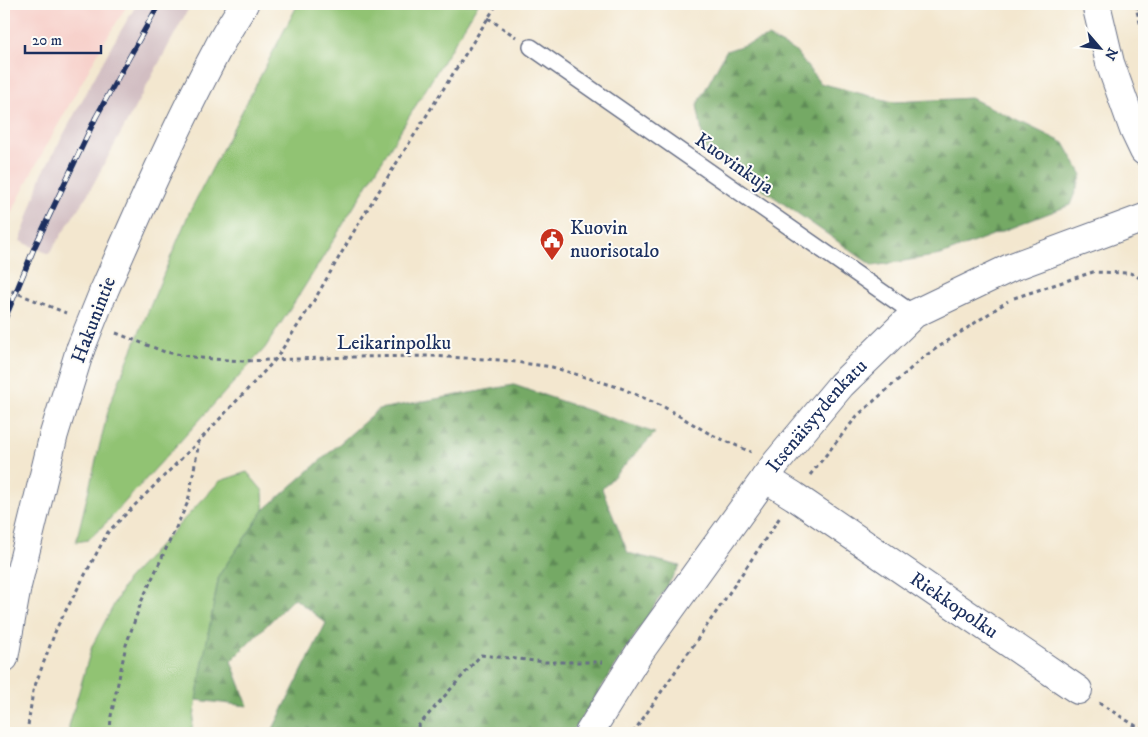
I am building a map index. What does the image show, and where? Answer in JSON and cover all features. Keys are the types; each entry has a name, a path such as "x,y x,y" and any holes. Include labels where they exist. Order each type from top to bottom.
{"main road":[{"name":"Hakunintie","path":"4,658 17,586 52,443 80,350 138,213 176,132 217,49 244,4"},
{"path":"1096,4 1110,63 1134,130 1144,151"},
{"name":"Itsenäisyydenkatu","path":"590,733 641,650 770,471 841,385 914,314 1012,267 1144,218"},
{"name":"Riekkopolku","path":"770,471 800,489 1078,690"}],"lane":[{"name":"Kuovinkuja","path":"531,47 914,314"}],"path":[{"path":"27,733 33,691 57,626 108,532 199,441 274,360 312,304 360,221 497,4"},
{"path":"1135,6 1144,10"},
{"path":"1135,6 1144,37"},
{"path":"488,18 531,47"},
{"path":"632,733 800,489 857,416 925,356 1011,299 1093,272 1130,273 1144,280"},
{"path":"4,288 73,316"},
{"name":"Leikarinpolku","path":"110,331 165,352 199,358 274,360 352,356 431,356 500,360 552,367 621,388 664,407 770,471"},
{"path":"110,733 111,716 126,645 142,600 188,502 199,441"},
{"path":"412,733 481,655 545,662 604,662"},
{"path":"1078,690 1144,731"}],"shaded area":[{"path":"4,4 128,4 103,44 33,170 4,228"},
{"path":"137,4 191,4 89,192 49,254 20,241 42,174 111,47"}],"green space":[{"path":"298,4 478,4 317,267 265,348 105,524 88,540 76,542 110,403 189,213"},
{"path":"768,37 795,51 820,83 893,102 971,98 1064,143 1082,175 1070,205 941,255 873,266 705,149 697,105 726,51"},
{"path":"514,385 655,433 602,489 628,553 680,566 572,733 271,733 326,623 294,598 231,661 248,706 196,700 219,575 264,510 379,409"},
{"path":"247,472 263,491 264,510 219,575 191,733 69,733 69,726 92,646 127,580 220,481"}],"railway":[{"path":"4,321 35,246 96,117 159,4"}],"place":[{"name":"Kuovin nuorisotalo","path":"552,261"}]}
